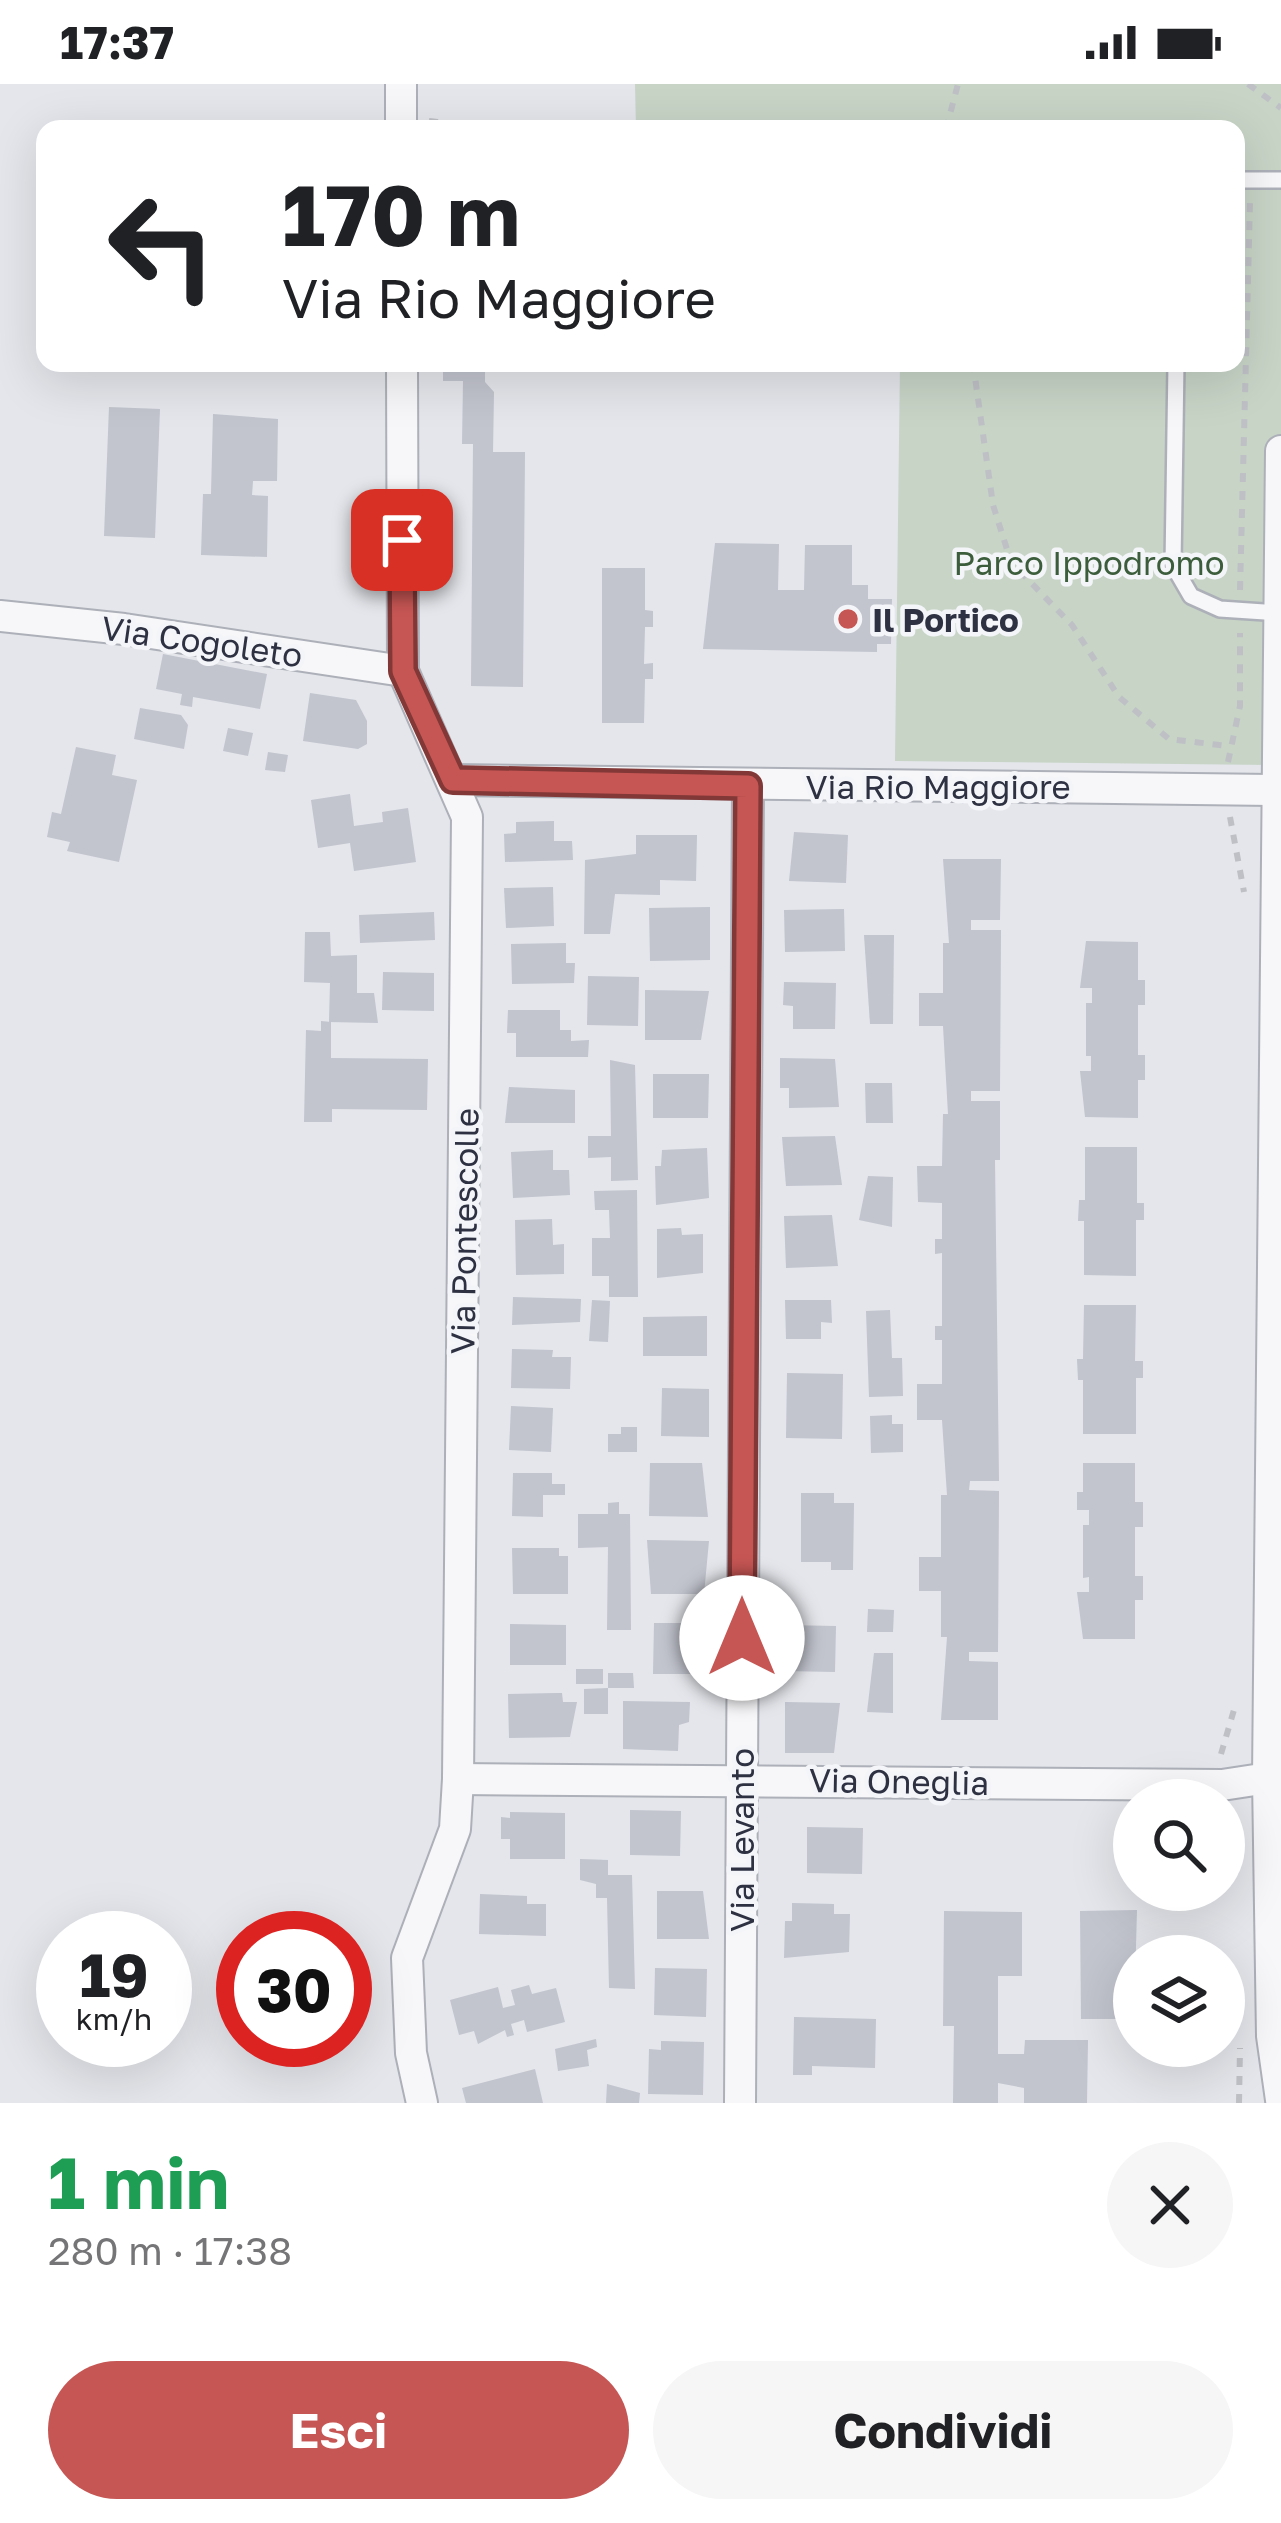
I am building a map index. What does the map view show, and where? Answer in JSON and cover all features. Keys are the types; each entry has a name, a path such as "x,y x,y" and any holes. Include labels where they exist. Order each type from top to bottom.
{"street":[{"path":"401,84 401,120"},
{"name":"Via Pontescolle","path":"401,372 403,671 467,818 458,1779 454,1829 407,1958 411,2053 422,2103"},
{"path":"1281,451 1268,1778 1272,2036 1281,2100"},
{"name":"Via Cogoleto","path":"0,616 124,628 403,671"},
{"name":"Via Rio Maggiore","path":"453,780 1280,790"},
{"name":"Via Levanto","path":"740,2103 748,786"},
{"name":"Via Oneglia","path":"458,1779 1222,1785 1268,1778"}],"lane":[{"path":"1245,180 1281,180"},
{"path":"1176,372 1173,565 1191,596 1220,609 1278,613"}],"path":[{"path":"948,120 958,84"},
{"path":"1248,84 1281,108"},
{"path":"974,372 993,505 1011,562 1072,625 1119,697 1169,739 1228,746"}],"green space":[{"name":"Parco Ippodromo","path":"635,84 1281,84 1281,765 895,761 900,372 1245,372 1245,120 636,120"}],"building":[{"path":"443,372 485,372 485,382 494,392 493,452 525,452 523,687 471,686 473,444 462,444 463,381 443,381"},
{"path":"109,407 160,409 155,538 104,536"},
{"path":"213,414 278,419 277,481 253,481 252,495 268,496 267,557 201,555 203,494 211,494"},
{"path":"715,543 779,544 778,590 804,590 805,545 852,545 852,585 868,585 868,599 892,599 891,644 877,644 877,652 703,649"},
{"path":"602,568 645,568 645,610 653,611 653,627 645,627 644,664 653,663 653,679 645,679 644,723 602,723"},
{"path":"163,654 267,674 260,709 193,697 192,707 180,705 182,694 156,689"},
{"path":"310,693 356,700 367,721 367,744 358,749 303,741"},
{"path":"140,708 181,715 188,725 184,749 134,739"},
{"path":"228,728 253,733 248,756 223,751"},
{"path":"76,747 116,755 112,775 137,780 119,862 67,851 70,842 47,837 52,812 61,814"},
{"path":"268,752 288,755 285,772 265,770"},
{"path":"350,794 354,826 383,822 382,812 408,808 416,862 354,871 350,843 318,848 311,800"},
{"path":"554,821 554,841 572,841 573,860 505,862 504,834 516,833 516,822"},
{"path":"794,832 848,835 846,883 789,881"},
{"path":"636,835 697,835 696,881 660,880 660,895 615,894 610,934 584,934 585,860 636,854"},
{"path":"943,859 1001,859 1000,920 971,920 971,930 1001,930 1000,1091 971,1091 971,1101 1000,1101 1000,1160 995,1160 999,1481 970,1481 969,1490 999,1491 998,1652 969,1652 969,1661 998,1662 998,1720 941,1720 947,1637 941,1637 941,1591 919,1591 919,1557 941,1557 941,1495 947,1495 942,1420 917,1420 917,1384 942,1384 942,1340 935,1340 935,1326 942,1326 942,1253 935,1254 935,1239 942,1239 942,1203 918,1202 917,1166 942,1166 943,1114 948,1114 943,1026 919,1026 919,993 943,993 943,943 949,943"},
{"path":"553,887 554,926 506,928 504,888"},
{"path":"710,907 710,960 650,961 649,908"},
{"path":"844,909 845,951 785,952 784,910"},
{"path":"434,912 435,940 360,943 359,915"},
{"path":"305,932 330,932 331,956 357,955 357,993 374,993 378,1023 329,1022 330,983 304,982"},
{"path":"864,935 894,935 893,1024 870,1024"},
{"path":"1086,941 1138,942 1138,980 1145,980 1145,1005 1138,1005 1138,1055 1145,1055 1145,1080 1138,1080 1138,1118 1085,1117 1080,1071 1091,1071 1091,1056 1086,1056 1086,1003 1092,1003 1092,988 1080,988"},
{"path":"566,943 566,963 575,963 574,983 512,984 511,944"},
{"path":"383,972 434,973 434,1011 382,1010"},
{"path":"588,976 639,977 638,1026 587,1025"},
{"path":"784,982 836,983 835,1029 793,1029 793,1006 783,1005"},
{"path":"645,990 709,991 701,1040 645,1040"},
{"path":"508,1010 560,1010 560,1030 571,1030 571,1041 589,1040 588,1057 516,1057 516,1033 507,1033"},
{"path":"321,1021 331,1022 331,1058 428,1059 427,1110 332,1109 332,1122 304,1122 306,1030 321,1031"},
{"path":"780,1058 835,1059 839,1107 789,1108 789,1088 780,1088"},
{"path":"610,1060 635,1065 638,1180 611,1181 611,1157 588,1158 588,1136 611,1136"},
{"path":"653,1074 709,1074 708,1118 653,1118"},
{"path":"865,1083 892,1083 893,1123 866,1123"},
{"path":"509,1087 575,1090 575,1123 505,1123"},
{"path":"835,1136 842,1185 786,1186 782,1137"},
{"path":"1085,1147 1137,1147 1137,1203 1144,1203 1144,1220 1136,1220 1136,1276 1084,1275 1084,1221 1078,1221 1079,1200 1085,1200"},
{"path":"707,1148 709,1198 656,1205 655,1166 661,1166 662,1150"},
{"path":"553,1150 553,1170 569,1170 570,1195 513,1198 511,1152"},
{"path":"868,1176 893,1177 892,1227 859,1220"},
{"path":"637,1190 638,1297 609,1297 609,1276 592,1276 592,1238 610,1238 609,1210 595,1210 594,1191"},
{"path":"832,1215 838,1266 786,1268 784,1216"},
{"path":"552,1219 553,1245 564,1244 564,1274 516,1275 515,1220"},
{"path":"681,1228 682,1235 703,1234 703,1273 657,1278 657,1229"},
{"path":"513,1297 581,1299 580,1322 512,1325"},
{"path":"592,1300 610,1301 608,1342 589,1341"},
{"path":"785,1300 831,1300 832,1323 821,1322 821,1339 786,1339"},
{"path":"1084,1305 1136,1305 1135,1361 1143,1361 1143,1378 1136,1378 1136,1434 1083,1434 1083,1380 1078,1380 1077,1359 1083,1359"},
{"path":"890,1310 892,1358 902,1358 903,1396 869,1397 866,1311"},
{"path":"707,1316 707,1356 643,1356 643,1317"},
{"path":"512,1349 553,1350 552,1357 571,1357 570,1389 511,1388"},
{"path":"787,1373 843,1374 842,1439 786,1438"},
{"path":"662,1388 709,1389 709,1437 661,1436"},
{"path":"511,1406 553,1408 551,1452 509,1450"},
{"path":"892,1415 892,1424 903,1424 903,1452 871,1453 870,1416"},
{"path":"621,1427 637,1427 637,1452 608,1452 608,1434 621,1434"},
{"path":"650,1463 702,1463 708,1517 649,1516"},
{"path":"1083,1463 1135,1463 1135,1502 1143,1502 1143,1527 1135,1527 1135,1576 1143,1576 1143,1600 1135,1600 1135,1639 1083,1639 1077,1592 1089,1592 1089,1577 1083,1578 1083,1525 1089,1525 1089,1510 1077,1510 1077,1492 1083,1492"},
{"path":"513,1473 552,1473 552,1484 565,1484 565,1495 543,1495 543,1517 512,1516"},
{"path":"801,1493 834,1493 834,1503 854,1503 853,1570 831,1570 831,1562 801,1562"},
{"path":"619,1502 619,1514 630,1514 631,1630 607,1630 608,1547 578,1548 578,1514 608,1514 608,1503"},
{"path":"647,1540 709,1541 704,1594 651,1594"},
{"path":"512,1548 559,1548 559,1556 568,1556 568,1594 513,1594"},
{"path":"868,1609 894,1610 893,1632 867,1632"},
{"path":"654,1623 709,1623 708,1674 653,1674"},
{"path":"510,1624 566,1625 566,1665 510,1665"},
{"path":"785,1625 836,1626 835,1672 785,1671"},
{"path":"874,1653 893,1653 893,1713 867,1712"},
{"path":"576,1669 603,1669 603,1684 576,1684"},
{"path":"608,1673 633,1673 634,1688 608,1688"},
{"path":"608,1688 608,1714 584,1714 584,1689"},
{"path":"562,1693 563,1702 577,1702 570,1737 509,1738 508,1694"},
{"path":"623,1701 690,1702 689,1722 679,1725 678,1751 623,1749"},
{"path":"785,1702 840,1703 834,1753 785,1753"},
{"path":"630,1810 681,1811 680,1856 630,1855"},
{"path":"510,1812 565,1813 565,1859 510,1859 510,1839 501,1839 501,1817 510,1818"},
{"path":"807,1827 863,1828 862,1874 807,1873"},
{"path":"580,1859 608,1860 608,1875 632,1875 635,1989 609,1988 607,1898 596,1898 596,1884 580,1880"},
{"path":"657,1891 703,1891 709,1939 657,1939"},
{"path":"480,1894 527,1896 527,1904 546,1904 546,1936 479,1934"},
{"path":"792,1903 834,1904 834,1914 850,1914 849,1952 784,1958 785,1921 792,1921"},
{"path":"944,1911 1022,1912 1022,1976 998,1976 998,2054 1024,2054 1025,2040 1088,2040 1087,2103 1024,2103 1024,2088 998,2083 998,2103 953,2103 954,2026 943,2026"},
{"path":"1080,1911 1137,1911 1136,1935 1113,1935 1113,2019 1081,2019"},
{"path":"655,1968 707,1969 706,2017 654,2015"},
{"path":"529,1985 532,1994 556,1988 565,2022 527,2032 524,2020 511,2024 514,2035 507,2037 505,2030 478,2044 474,2031 459,2035 450,2000 498,1987 503,2008 515,2005 511,1990"},
{"path":"794,2017 876,2019 875,2068 812,2066 812,2075 793,2075"},
{"path":"596,2039 597,2047 587,2050 589,2066 558,2071 555,2049"},
{"path":"661,2041 704,2042 703,2095 648,2094 649,2049 661,2050"},
{"path":"535,2069 543,2103 466,2103 462,2088"},
{"path":"607,2084 640,2093 639,2103 606,2103"}],"place":[{"name":"Il Portico","path":"848,619"}],"route":[{"path":"402,540 403,671 453,780 748,786 742,1638"}]}
